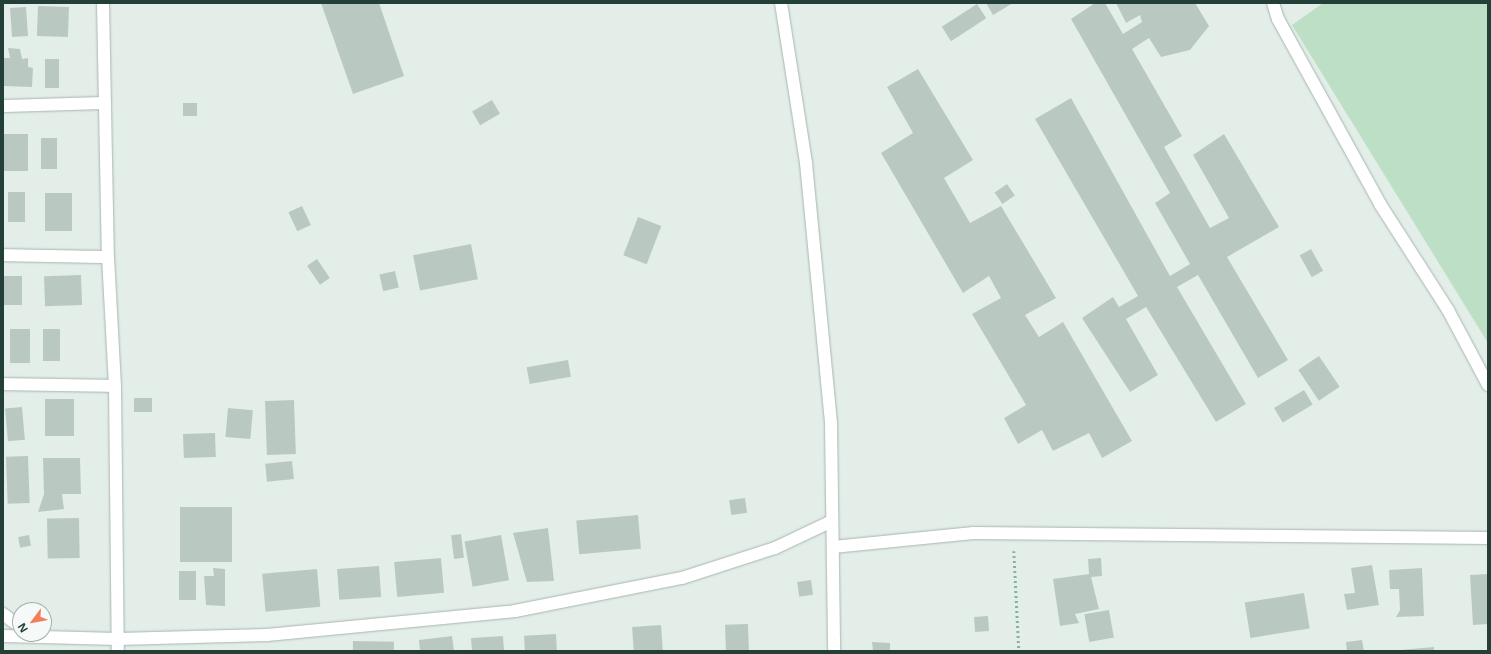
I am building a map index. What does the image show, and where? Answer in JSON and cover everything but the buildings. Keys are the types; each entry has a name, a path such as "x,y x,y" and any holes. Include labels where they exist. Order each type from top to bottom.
{"street":[{"path":"103,3 108,257 115,386 118,645"},
{"path":"781,3 807,179 831,425 834,651"},
{"path":"1273,3 1278,19 1380,204 1448,310 1488,385"},
{"path":"3,106 105,103"},
{"path":"3,255 108,257"},
{"path":"3,384 115,386"},
{"path":"52,638 118,645 267,634 515,611 682,578 775,548 832,521"},
{"path":"833,547 973,532 1098,535 1488,538"},
{"path":"3,614 12,621"}],"path":[{"path":"1013,532 1019,651"}],"green space":[{"path":"1323,3 1488,3 1488,343 1292,25"}]}
